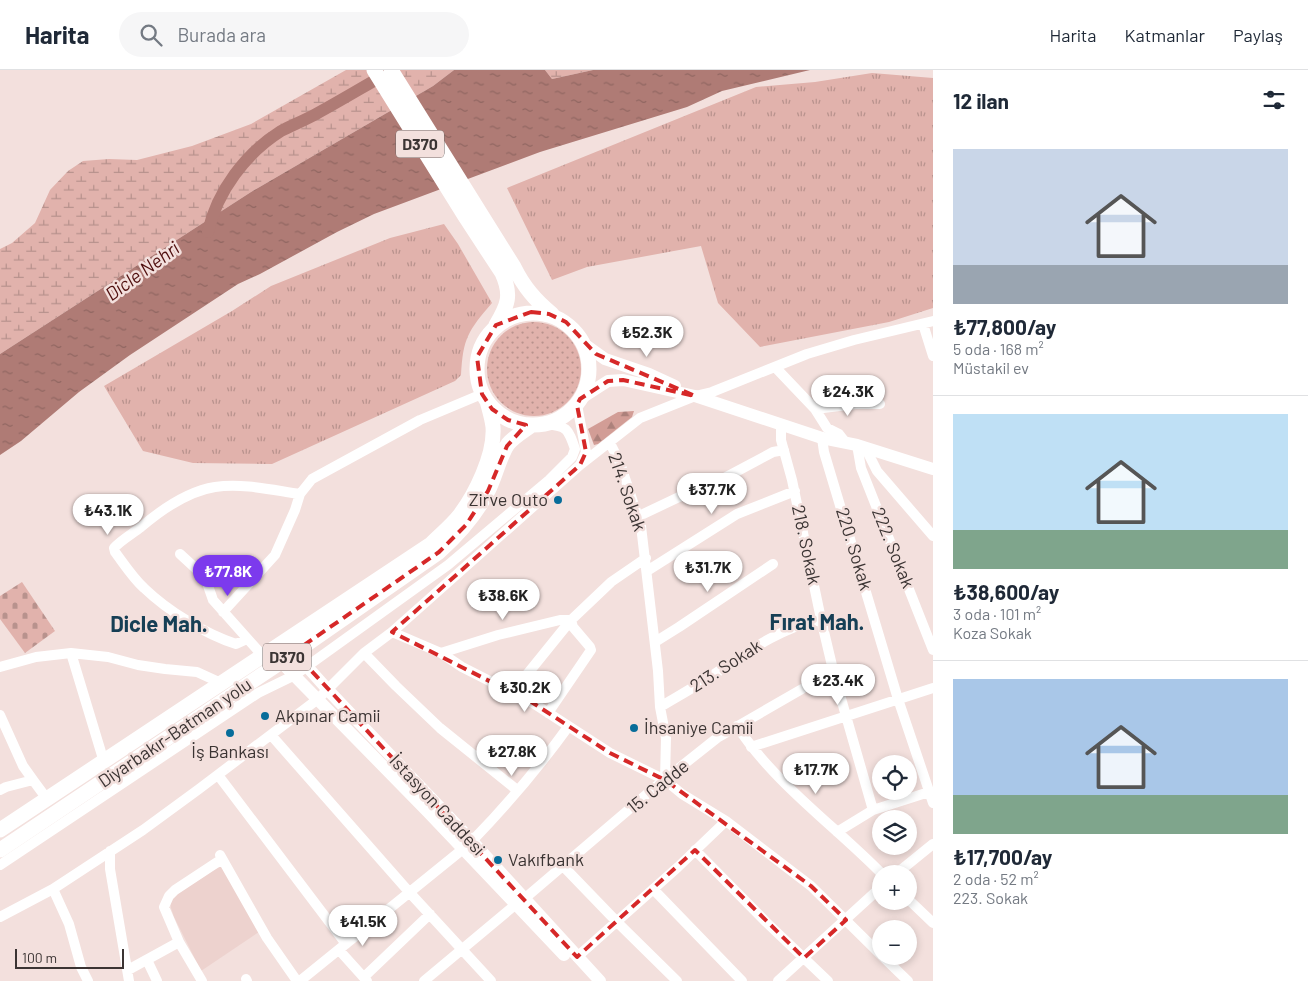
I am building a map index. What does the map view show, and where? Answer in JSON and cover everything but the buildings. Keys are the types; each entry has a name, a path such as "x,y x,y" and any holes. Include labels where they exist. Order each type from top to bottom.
{"highway":[{"name":"D370","path":"374,70 472,214 514,267 532,297 554,317"},
{"name":"D370","path":"391,70 472,214 488,250 506,283 508,304 496,325"},
{"path":"530,312 549,314 554,317 566,322 579,335 584,344 590,370 586,388 578,402 562,417 539,425 526,425 508,420 492,409 484,397 476,376 477,357 484,339 496,325 512,316 530,312"},
{"name":"Diyarbakır-Batman yolu","path":"0,830 431,544 458,517 477,487 492,445 493,428 484,397"},
{"name":"Diyarbakır-Batman yolu","path":"0,850 282,662 439,552 457,535 474,514 488,491 507,446 515,437 539,425"}],"main road":[{"path":"584,344 605,359 649,374 695,396"},
{"path":"578,402 608,381 622,380 695,396 822,438 856,445 933,469"},
{"name":"İstasyon Caddesi","path":"294,652 307,666 323,694"},
{"name":"İstasyon Caddesi","path":"282,662 295,675 323,694 520,902 589,981"},
{"name":"İstasyon Caddesi","path":"520,902 600,981"}],"street":[{"path":"0,917 53,889 143,830 271,736 323,694 364,653 392,632 580,466 640,418 807,354 854,340 928,323 933,356"},
{"path":"776,367 815,408 827,428 856,445 933,536"},
{"path":"223,612 275,555 300,494 312,479 420,420 484,397"},
{"path":"578,402 586,452 580,466"},
{"path":"815,408 880,404"},
{"path":"0,865 258,693 295,675 448,565 478,541 572,457 575,449 568,432 562,426 539,425"},
{"name":"218. Sokak","path":"781,425 781,440 834,674 873,810"},
{"name":"220. Sokak","path":"822,438 824,452 898,698 933,803"},
{"name":"214. Sokak","path":"610,442 620,463 639,516 646,558 647,587 655,642 660,707 666,738 665,780"},
{"name":"222. Sokak","path":"856,445 861,468 933,650"},
{"path":"639,516 678,497 714,483 773,452 784,450"},
{"path":"247,639 236,644 186,620 143,588 115,552 114,548 156,515 189,496 215,488 251,487 300,494"},
{"path":"647,571 737,514 794,491"},
{"path":"180,554 205,577 214,600 263,656"},
{"path":"512,693 571,620 611,582 646,558"},
{"path":"655,642 773,564"},
{"name":"213. Sokak","path":"660,707 718,672 751,648 782,631 821,619"},
{"path":"440,654 498,635 560,620 571,620"},
{"path":"548,713 591,650 573,627 571,620"},
{"path":"392,632 440,654 533,703 610,753 665,780 682,794 726,821 811,886 872,946"},
{"path":"0,667 36,658 72,653 108,657 138,665 197,672 221,683"},
{"path":"72,653 104,762"},
{"path":"364,653 440,728 518,790"},
{"path":"751,748 933,688"},
{"name":"15. Cadde","path":"424,981 717,738 802,689"},
{"path":"0,715 23,766 47,799"},
{"path":"737,726 751,748 872,865"},
{"path":"202,981 179,942 164,907 166,901 175,890 221,857 267,938 299,981 467,845 518,790 568,727"},
{"path":"271,736 491,981"},
{"path":"218,775 365,979 430,914"},
{"path":"0,790 33,780"},
{"path":"873,810 929,792"},
{"path":"837,832 872,811"},
{"path":"577,957 726,821"},
{"path":"907,865 933,844"},
{"path":"695,850 828,981"},
{"path":"110,851 110,869 129,981"},
{"path":"563,866 677,981"},
{"path":"653,888 742,981"},
{"path":"53,889 68,924 81,966 88,981"},
{"path":"778,981 872,895"},
{"path":"917,908 933,923"},
{"path":"128,970 179,942"},
{"path":"148,960 158,981"},
{"path":"891,965 908,981"}],"highlighted area":[{"path":"531,312 549,314 566,322 596,354 695,396 623,380 608,381 580,399 577,405 586,452 580,465 392,632 533,703 610,753 665,780 811,886 846,920 804,958 695,850 577,957 294,652 439,552 466,525 488,491 507,446 526,425 508,420 492,409 482,394 477,357 496,325"}],"shaded area":[{"path":"222,866 259,932 201,971 174,917 170,899"}],"green space":[{"path":"346,70 454,70 433,86 251,192 0,354 0,249 12,243 35,223 50,190 68,171 83,161 109,159 137,160 192,146 251,124"},
{"path":"545,70 593,70 552,79"},
{"path":"872,73 933,78 933,308 889,322 760,347 718,303 701,246 587,267 552,280 507,188 756,87 815,82"},
{"path":"444,224 458,244 492,303 477,321 468,336 463,352 461,375 455,381 272,464 193,463 143,451 104,386 271,286 390,238"},
{"path":"525,322 543,322 568,335 578,351 581,369 578,387 568,403 543,416 525,416 500,403 487,378 487,360 500,335"},
{"path":"634,411 632,417 598,444 594,445 588,429 618,412"},
{"path":"22,582 55,631 25,653 0,619 0,596"}],"water":[{"path":"454,70 545,70 552,79 593,70 810,70 722,91 687,107 540,152 374,214 238,284 130,355 79,392 21,441 0,455 0,354 251,192 433,86"}],"waterway":[{"name":"Dicle Nehri","path":"208,232 218,202 226,188 235,174 256,150 281,131 316,114 386,74"}],"place":[{"name":"Zirve Outo","path":"558,500"},
{"name":"Akpınar Camii","path":"265,716"},
{"name":"İhsaniye Camii","path":"634,728"},
{"name":"İş Bankası","path":"230,733"},
{"name":"Vakıfbank","path":"498,860"}],"district":[{"name":"Fırat Mah.","path":"817,622"},
{"name":"Dicle Mah.","path":"159,624"}]}
